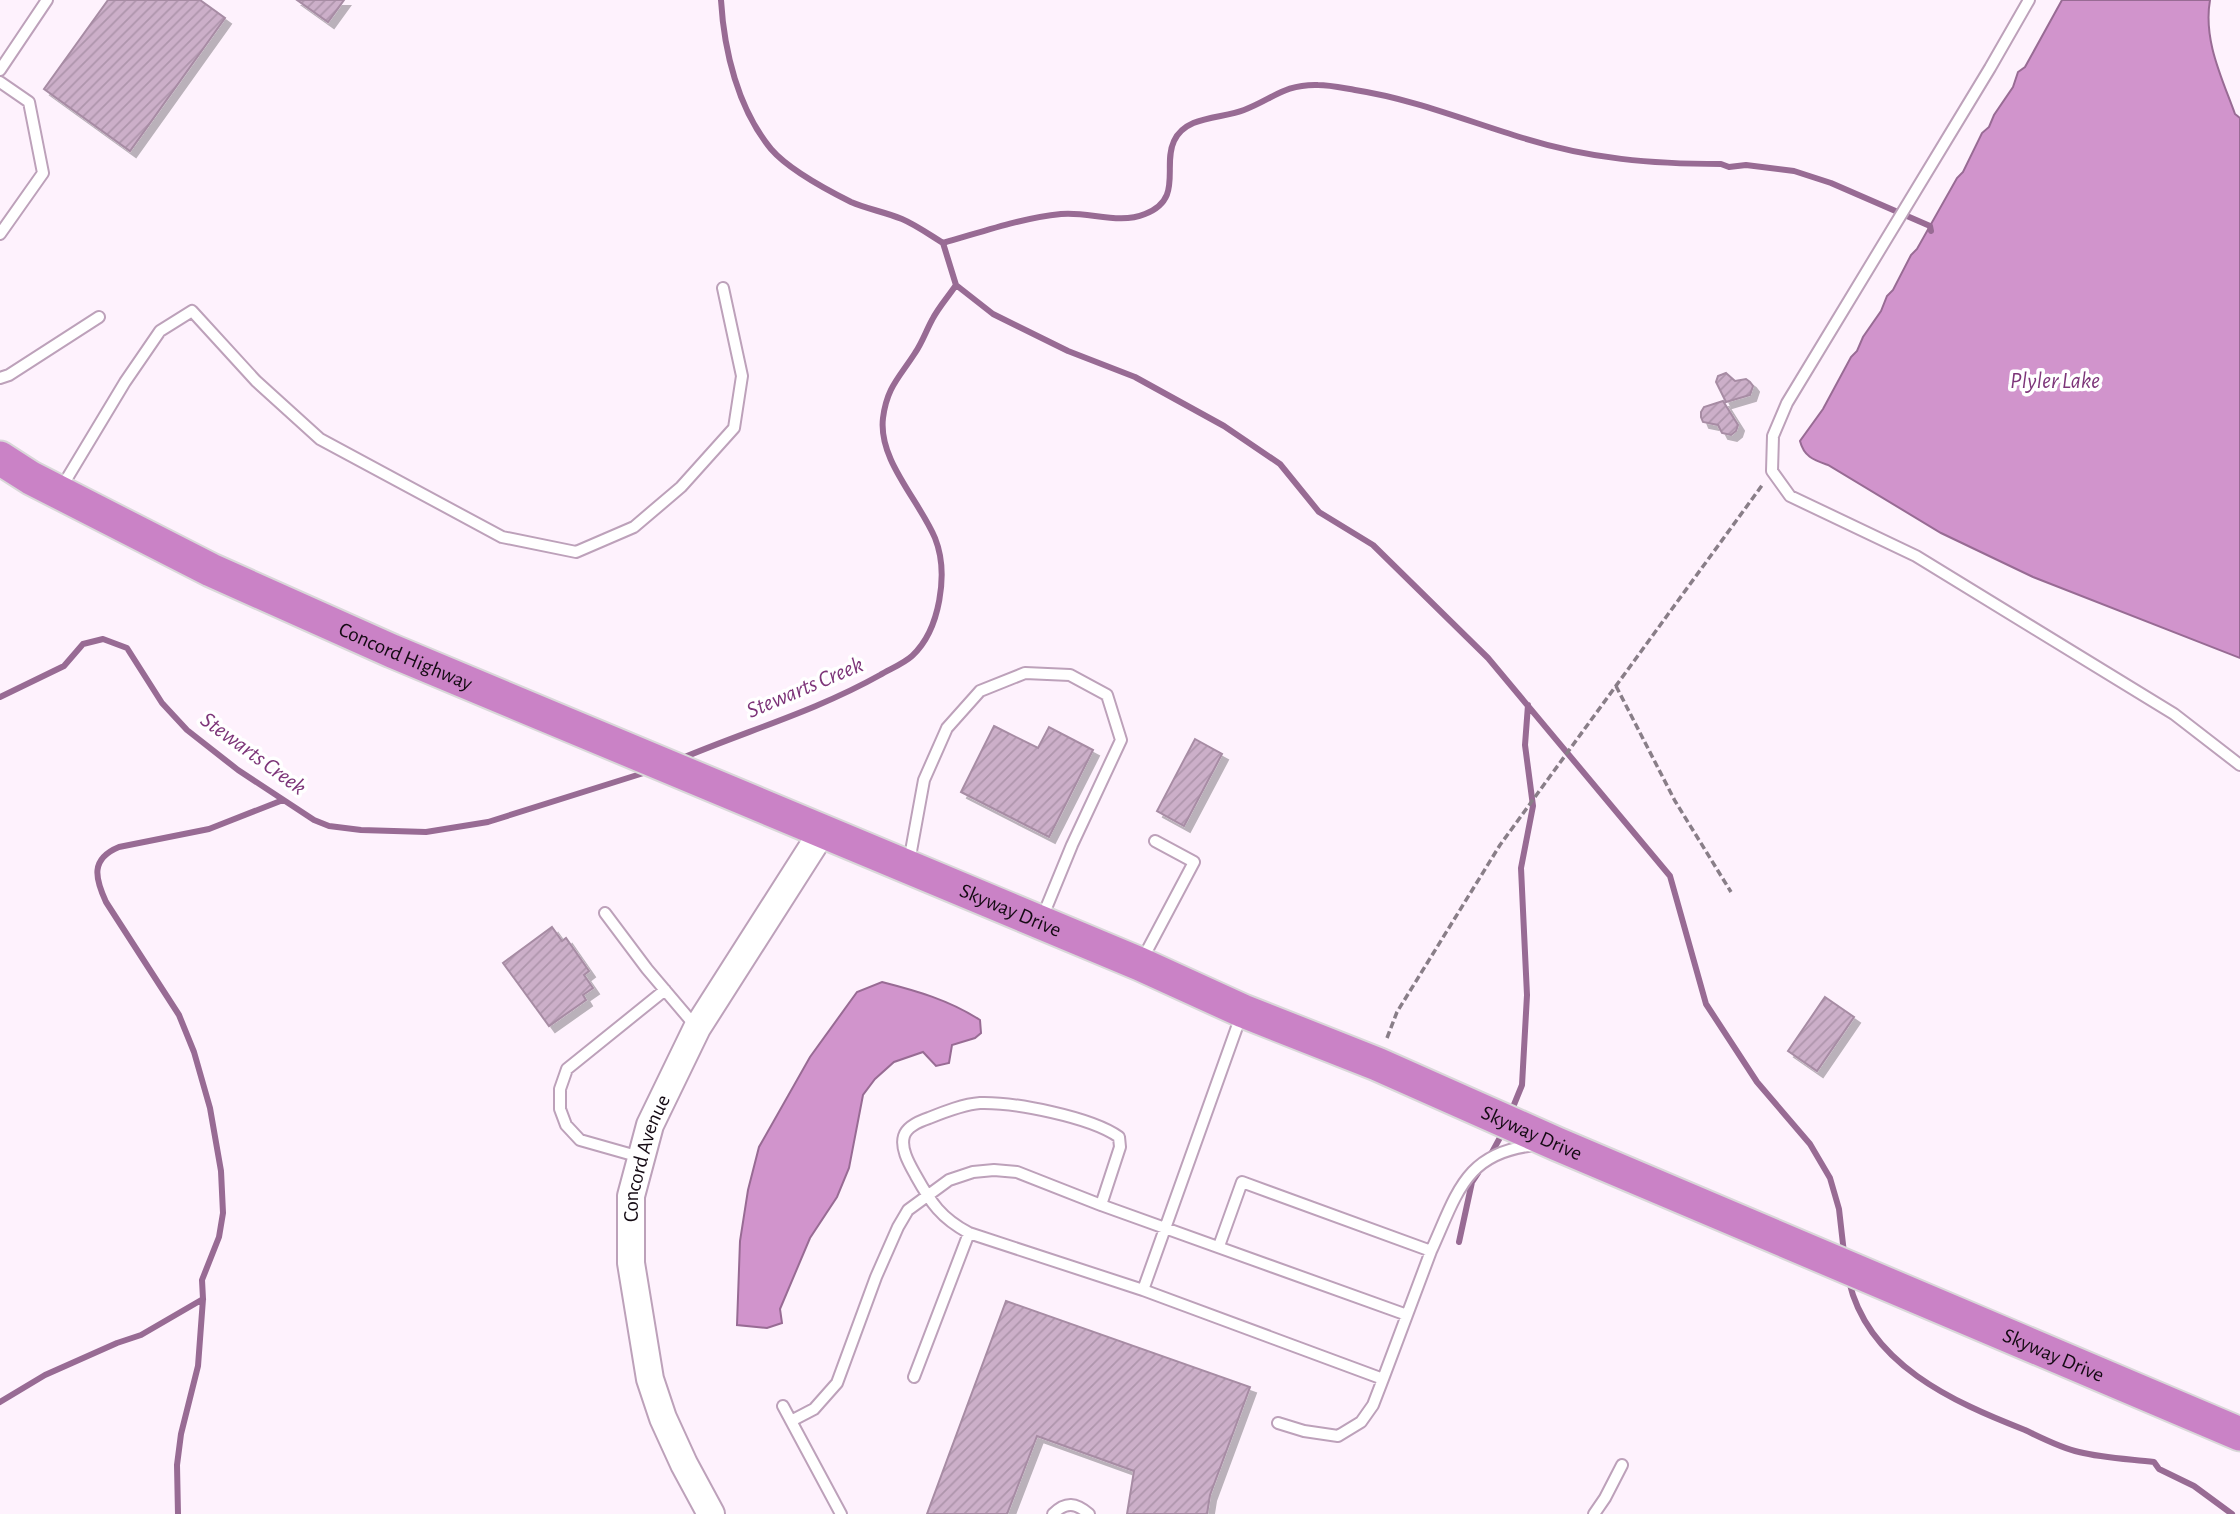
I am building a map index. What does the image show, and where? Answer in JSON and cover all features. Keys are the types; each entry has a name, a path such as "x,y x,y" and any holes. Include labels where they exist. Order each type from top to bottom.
{"highway":[{"name":"Concord Highway","path":"0,458 59,492 211,570 392,651 822,832"},
{"name":"Skyway Drive","path":"822,832 1140,964 1243,1011 1377,1065 2240,1434"}],"street":[{"name":"Concord Avenue","path":"711,1514 663,1418 650,1378 631,1263 631,1196 650,1125 696,1028 822,832"}],"lane":[{"path":"0,70 47,0"},
{"path":"2029,0 1787,403 1773,436 1772,471 1790,496 1916,555 2174,714 2240,765"},
{"path":"0,82 29,102 43,173 0,234"},
{"path":"59,492 125,382 160,331 192,311 256,381 320,439 502,537 576,552 634,527 681,487 734,428 742,376 723,288"},
{"path":"0,378 9,375 99,317"},
{"path":"909,869 924,780 947,728 980,691 1025,673 1070,675 1107,695 1121,740 1072,845 1040,923"},
{"path":"1140,964 1194,862 1155,841"},
{"path":"605,912 696,1028"},
{"path":"642,1157 580,1140 566,1125 560,1109 560,1089 567,1069 665,989"},
{"path":"1143,1290 1243,1011"},
{"path":"1101,1205 1120,1147 1119,1137 1112,1133 1054,1113 978,1103 915,1123 904,1134 903,1146 909,1164 927,1196 948,1222 969,1233 1143,1290 1383,1379"},
{"path":"1278,1423 1338,1436 1361,1422 1373,1405 1431,1251 1468,1175 1482,1161 1518,1147 1557,1144"},
{"path":"791,1421 814,1409 837,1383 876,1277 908,1210 949,1180 973,1172 1017,1172 1407,1315"},
{"path":"1219,1246 1242,1181 1431,1251"},
{"path":"914,1377 969,1233"},
{"path":"783,1406 841,1514"},
{"path":"1594,1514 1622,1465"},
{"path":"1054,1514 1061,1506 1072,1504 1082,1507 1089,1514"}],"path":[{"path":"1377,1065 1397,1012 1500,845 1772,471"},
{"path":"1616,686 1675,802 1731,892"}],"water":[{"name":"Plyler Lake","path":"2062,0 2210,0 2211,44 2235,114 2240,118 2240,658 2033,577 1941,533 1828,465 1810,457 1800,441 1823,409"},
{"path":"882,982 957,1007 980,1020 981,1033 975,1038 952,1045 949,1063 936,1066 923,1052 894,1062 875,1079 863,1095 849,1168 837,1197 810,1238 780,1309 782,1323 767,1328 737,1325 740,1241 748,1190 759,1147 810,1057 857,992"}],"building":[{"path":"108,0 200,0 225,18 130,151 44,89"},
{"path":"297,0 344,0 328,22"},
{"path":"1726,373 1735,381 1746,379 1750,382 1753,386 1750,395 1726,402 1716,382 1718,376"},
{"path":"1723,401 1738,425 1731,435 1722,433 1718,425 1703,422 1701,417 1704,407"},
{"path":"994,726 1038,748 1049,727 1093,750 1049,837 961,792"},
{"path":"1195,739 1222,754 1184,826 1157,811"},
{"path":"552,927 562,941 566,938 589,971 584,975 593,988 583,995 586,1000 549,1026 503,963"},
{"path":"1825,997 1854,1017 1817,1071 1788,1051"},
{"path":"1006,1301 1250,1387 1210,1495 1207,1514 1127,1514 1134,1471 1037,1436 1007,1514 927,1514"}],"waterway":[{"name":"Stewarts Creek","path":"680,759 831,699 905,662 922,645 929,632 941,584 939,552 935,538 893,464 883,434 883,418 887,398 894,383 917,349 937,311 956,285 943,243 902,219 831,192 798,172 771,149 741,98 729,59 721,0"},
{"path":"943,243 1046,216 1071,214 1125,218 1145,214 1157,208 1164,200 1170,181 1174,141 1187,126 1244,110 1287,90 1306,85 1341,88 1398,99 1573,151 1646,161 1721,164 1729,167 1746,165 1794,171 1831,183 1930,226 1931,231"},
{"path":"956,285 993,314 1068,351 1135,377 1224,426 1280,464 1319,512 1373,545 1488,658 1670,876 1706,1004 1757,1082 1810,1144 1830,1178 1839,1209 1844,1253"},
{"name":"Stewarts Creek","path":"0,697 64,666 83,644 103,639 127,648 162,703 187,730 238,770 314,820 329,826 361,830 426,832 488,822 650,771"},
{"path":"1511,1112 1522,1085 1527,995 1521,868 1533,806 1525,745 1528,705"},
{"path":"178,1514 177,1465 181,1434 198,1366 202,1280 219,1237 223,1213 221,1171 210,1108 194,1052 179,1015 106,902 99,885 99,863 103,857 119,847 209,829 283,800"},
{"path":"1490,1156 1503,1132"},
{"path":"1459,1242 1472,1182 1478,1173"},
{"path":"1849,1281 1859,1310 1874,1335 1894,1357 1943,1392 1970,1407 2065,1448 2097,1456 2154,1462 2159,1469 2194,1486 2232,1514"},
{"path":"0,1402 45,1375 141,1335 203,1299"}]}
